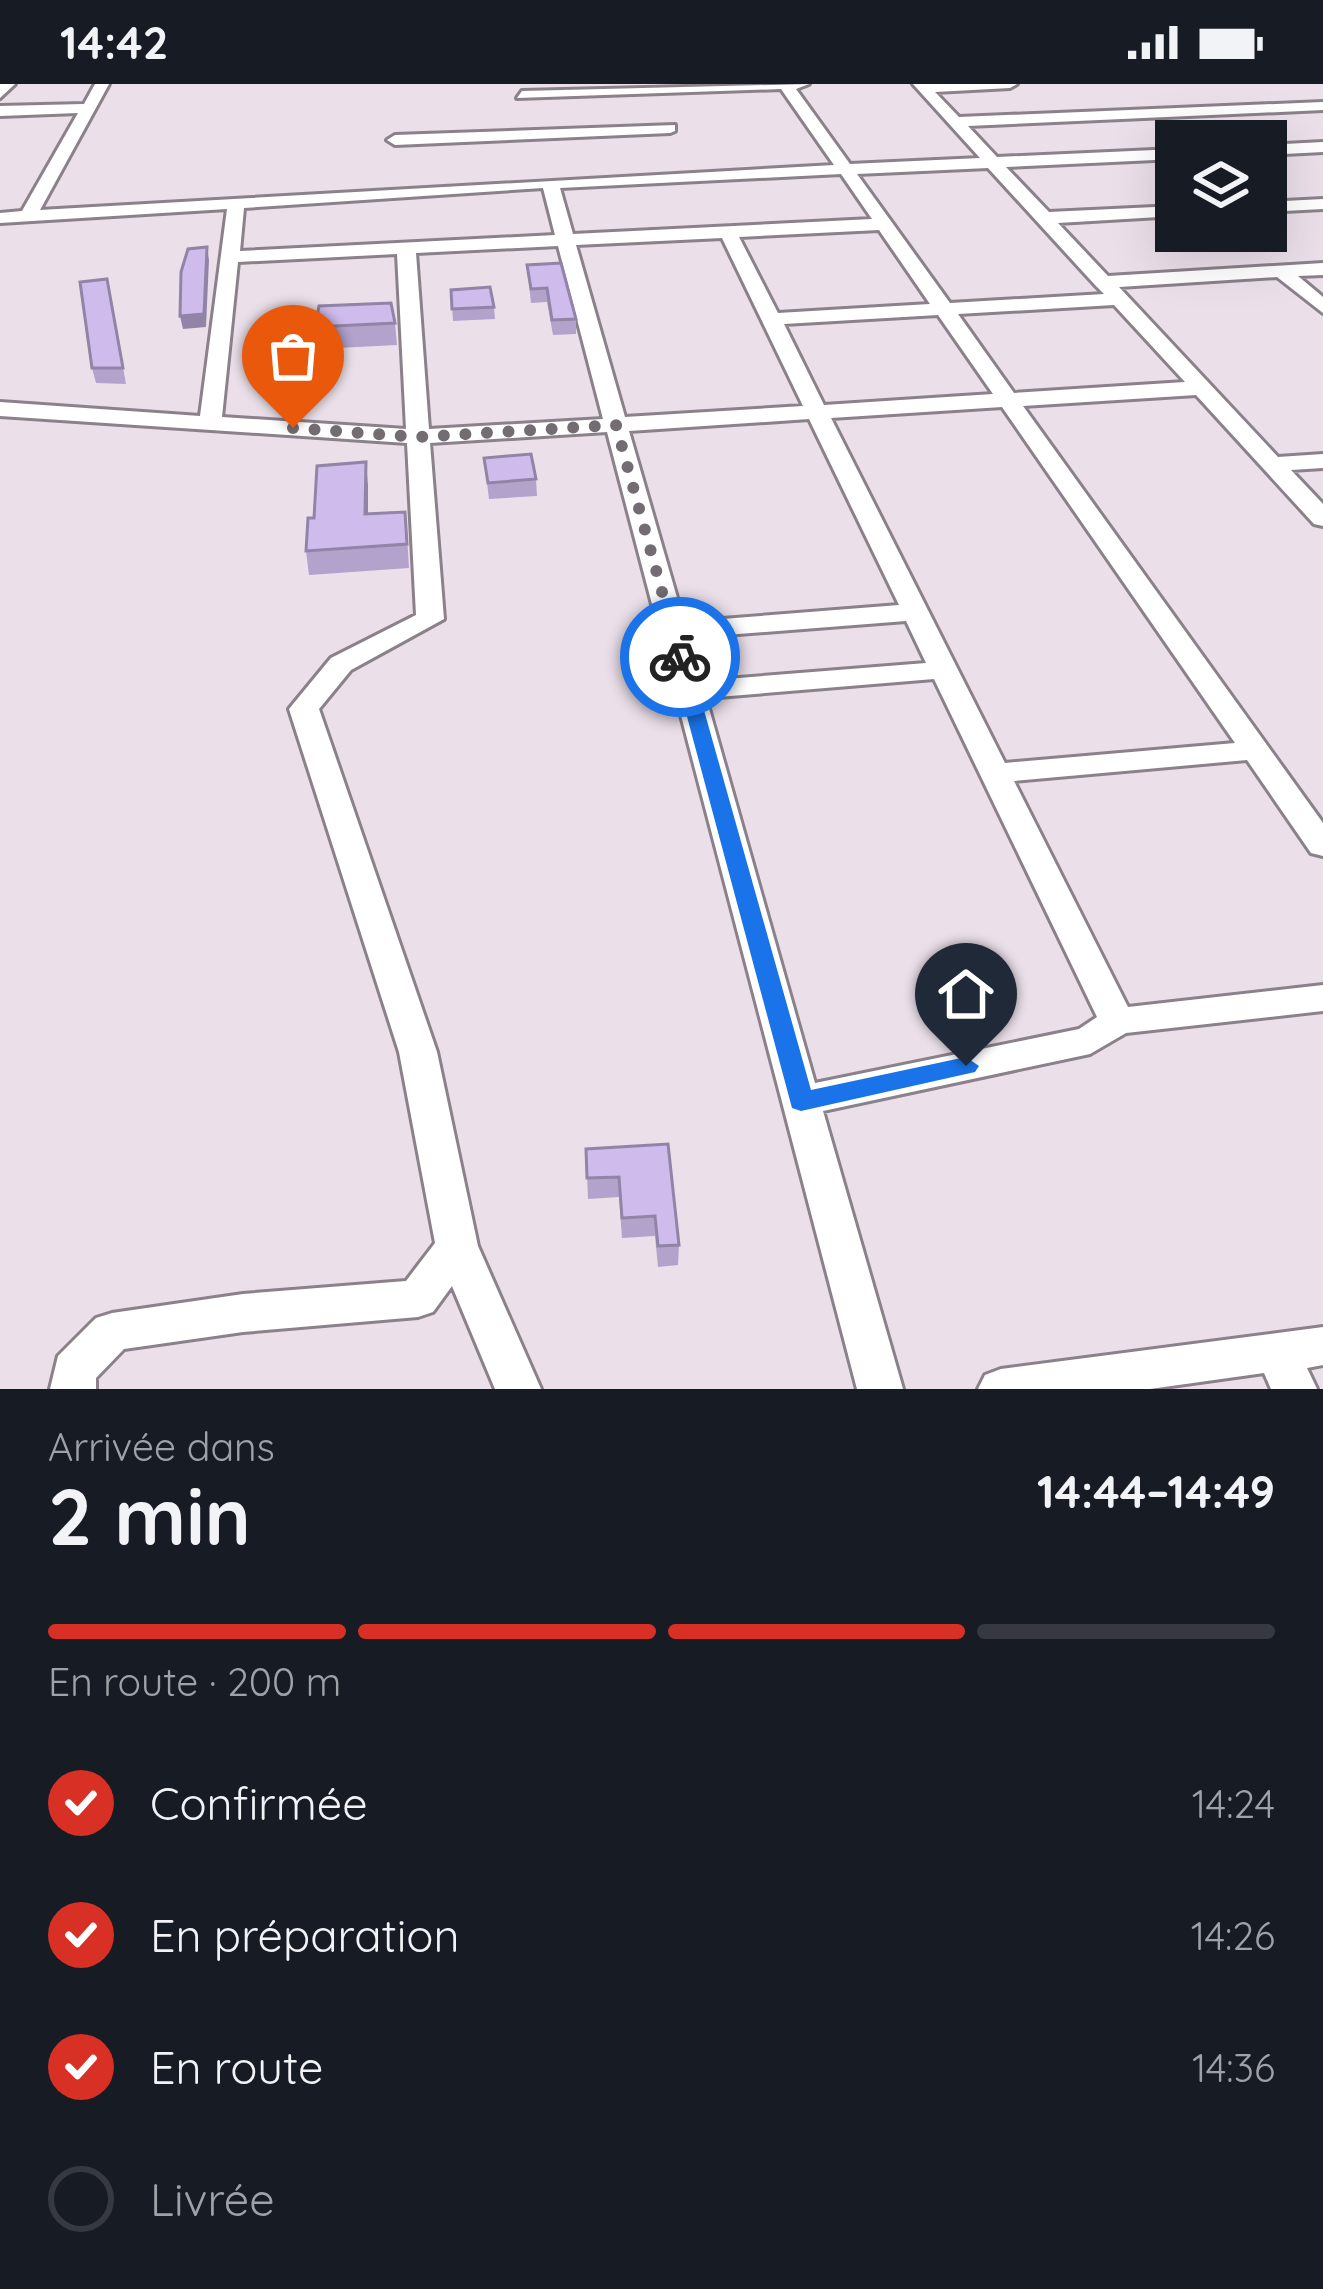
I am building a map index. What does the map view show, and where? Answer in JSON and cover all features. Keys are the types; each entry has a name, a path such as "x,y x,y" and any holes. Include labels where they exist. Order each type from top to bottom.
{"street":[{"path":"0,94 8,84"},
{"path":"28,216 102,84"},
{"path":"785,84 1323,846"},
{"path":"533,134 521,90 802,84"},
{"path":"921,86 1010,84"},
{"path":"921,86 1323,519"},
{"path":"650,87 682,152"},
{"path":"955,122 1323,106"},
{"path":"0,111 89,108"},
{"path":"395,140 533,134 845,170 1155,155"},
{"path":"1287,149 1323,147"},
{"path":"0,218 550,184 682,152"},
{"path":"550,184 880,1389"},
{"path":"210,422 236,203"},
{"path":"1287,206 1323,204"},
{"path":"1044,218 1155,213"},
{"path":"230,257 884,224"},
{"path":"728,232 1118,1021"},
{"path":"406,248 430,619 382,639 320,678 304,709 418,1052 457,1246 518,1389"},
{"path":"1103,282 1323,269"},
{"path":"1282,272 1323,307"},
{"path":"771,319 1119,299"},
{"path":"0,409 418,437 1201,388"},
{"path":"1272,464 1323,461"},
{"path":"673,631 916,612"},
{"path":"689,691 944,670"},
{"path":"995,773 1256,750"},
{"path":"801,1101 1090,1040 1118,1021 1323,998"},
{"path":"74,1389 74,1370 112,1332 244,1313 418,1299 457,1246"},
{"path":"1000,1389 1285,1371 1323,1346"}],"building":[{"path":"207,247 204,314 180,316 181,272 188,249"},
{"path":"561,263 576,319 552,320 547,288 531,289 527,265"},
{"path":"107,279 123,368 92,368 80,282"},
{"path":"490,287 494,307 452,309 451,290"},
{"path":"391,303 395,323 315,327 319,306"},
{"path":"531,454 536,479 488,483 484,458"},
{"path":"366,462 365,514 405,512 407,544 306,551 308,518 314,518 317,466"},
{"path":"668,1144 679,1245 658,1246 655,1216 622,1218 619,1177 587,1178 586,1149"}],"way so far":[{"path":"293,428 418,437 616,425 680,657"}],"route":[{"path":"680,657 801,1101 966,1066"}]}
